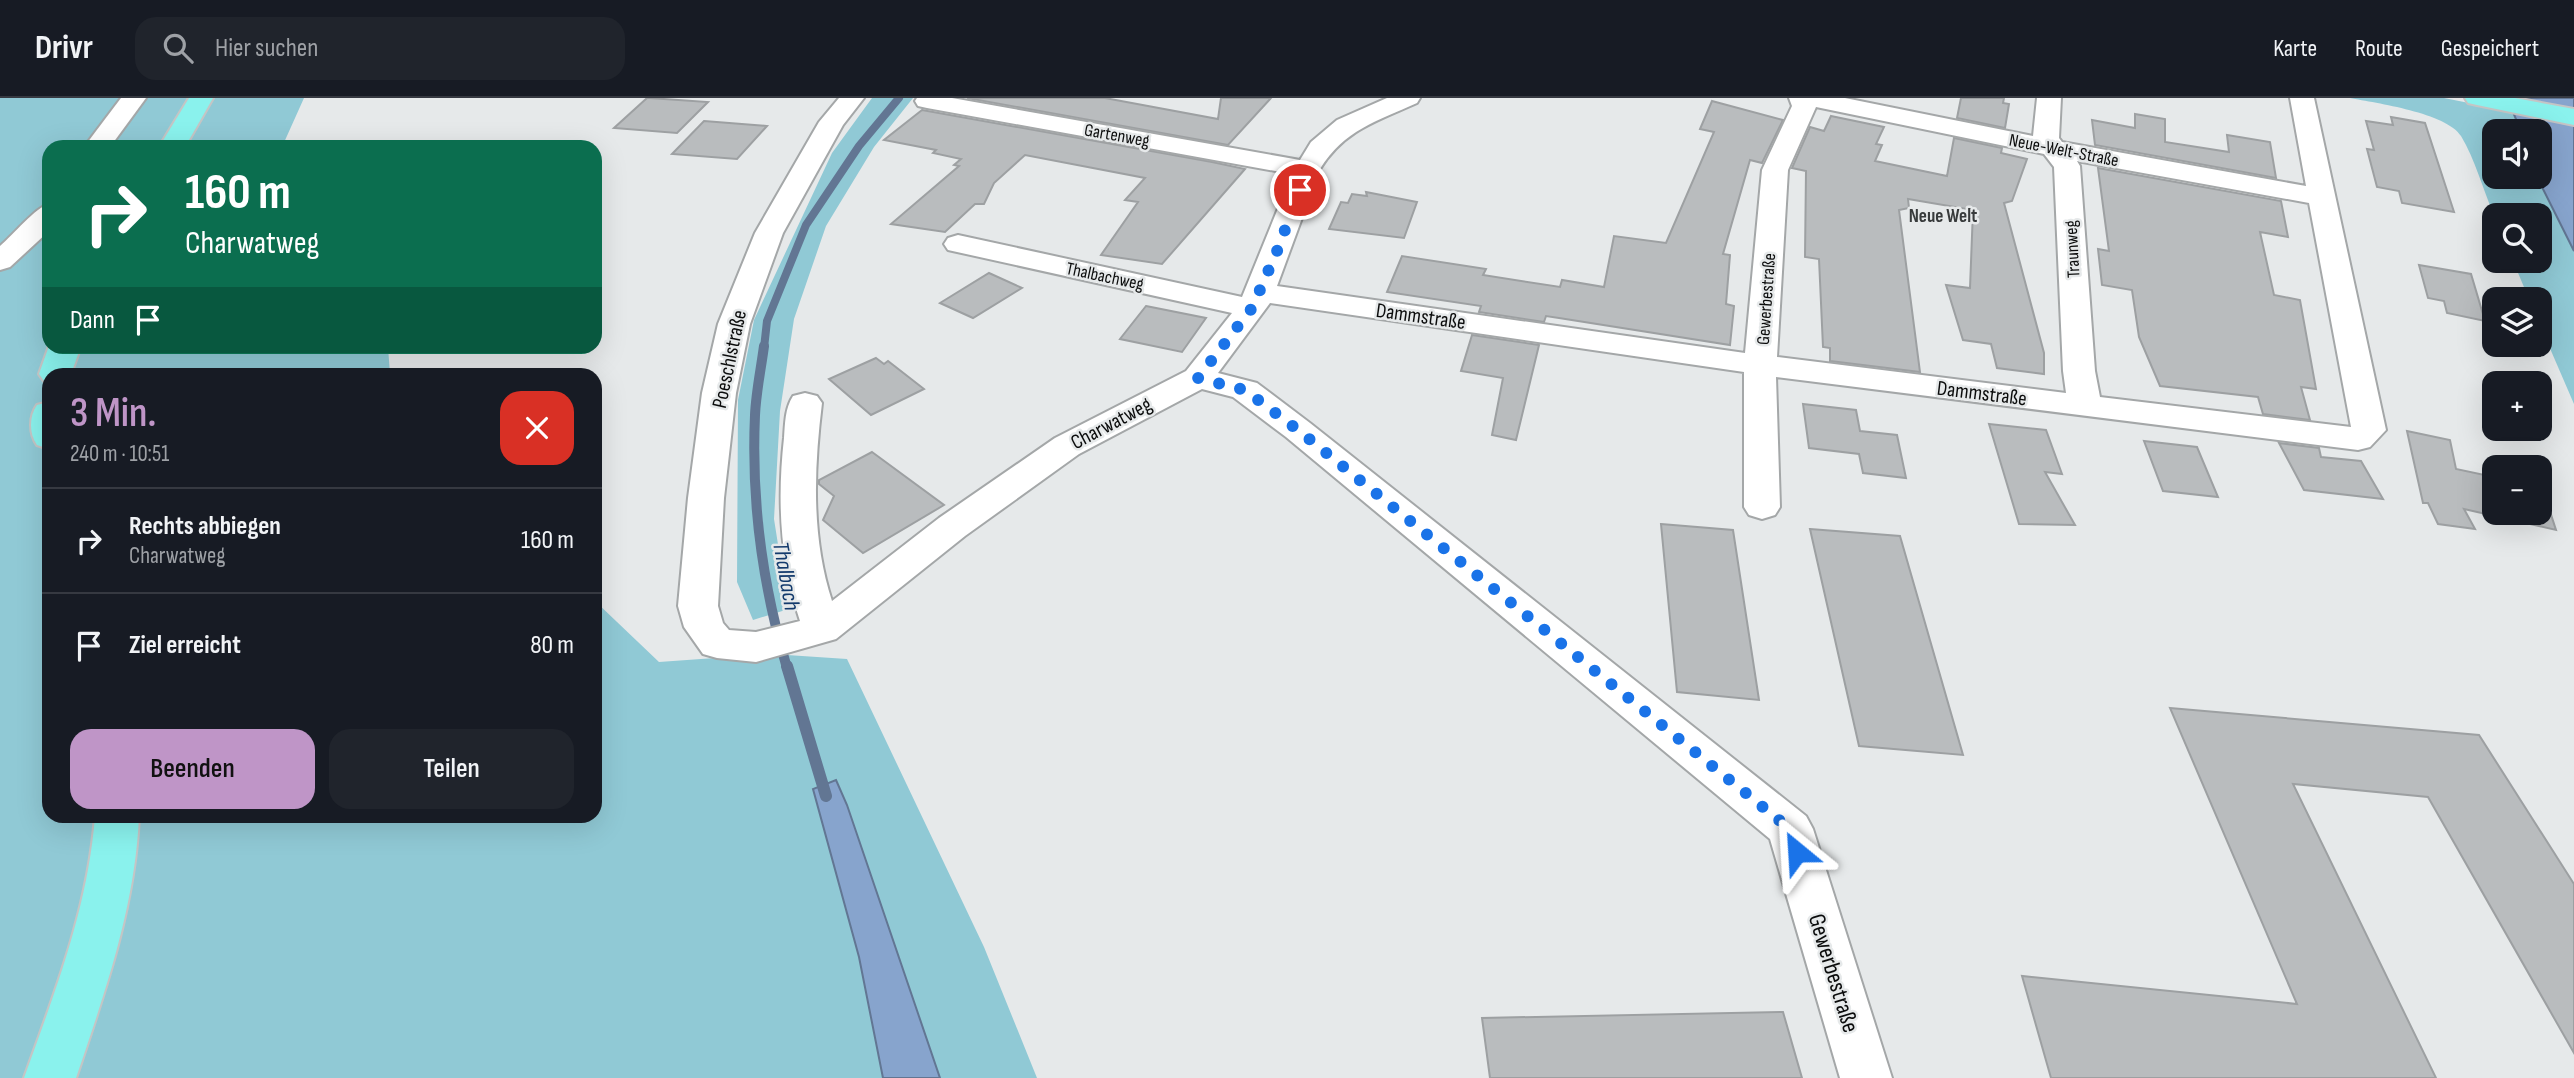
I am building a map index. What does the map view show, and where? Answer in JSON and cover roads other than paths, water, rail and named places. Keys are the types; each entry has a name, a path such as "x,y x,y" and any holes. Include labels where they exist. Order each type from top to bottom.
{"main road":[{"path":"176,140 201,98"},
{"path":"2477,98 2574,117"},
{"path":"2543,98 2574,104"},
{"path":"50,1078 81,990 111,883 116,823"}],"street":[{"path":"102,140 134,98"},
{"name":"Poeschlstraße","path":"717,643 704,627 698,606 706,498 719,393 734,324 769,233 832,122 852,98"},
{"name":"Charwatweg","path":"717,643 756,647 811,632 1067,446 1198,378 1255,300 1277,251 1307,169 1321,148 1346,125 1408,98"},
{"name":"Gewerbestraße","path":"1762,507 1760,365 1774,170 1804,106 1801,98"},
{"name":"Neue-Welt-Straße","path":"1808,98 2055,149 2321,197"},
{"name":"Traunweg","path":"2049,98 2046,139 2067,166 2079,371 2085,407"},
{"name":"Dammstraße","path":"1255,300 2085,407 2358,439 2369,430 2302,98"},
{"name":"Gartenweg","path":"928,101 1307,169"},
{"path":"0,261 42,221"},
{"name":"Thalbachweg","path":"958,244 1255,300"},
{"name":"Gewerbestraße","path":"1198,378 1245,390 1298,430 1790,829 1866,1078"},
{"path":"805,403 798,453 798,525 811,632"}],"waterway":[{"name":"Thalbach","path":"764,348 767,321 806,225 859,146 899,98"},
{"name":"Thalbach","path":"764,346 755,415 757,512 765,574 787,668"},
{"name":"Thalbach","path":"787,666 826,796"}],"district":[{"name":"Neue Welt","path":"1943,215"}]}
